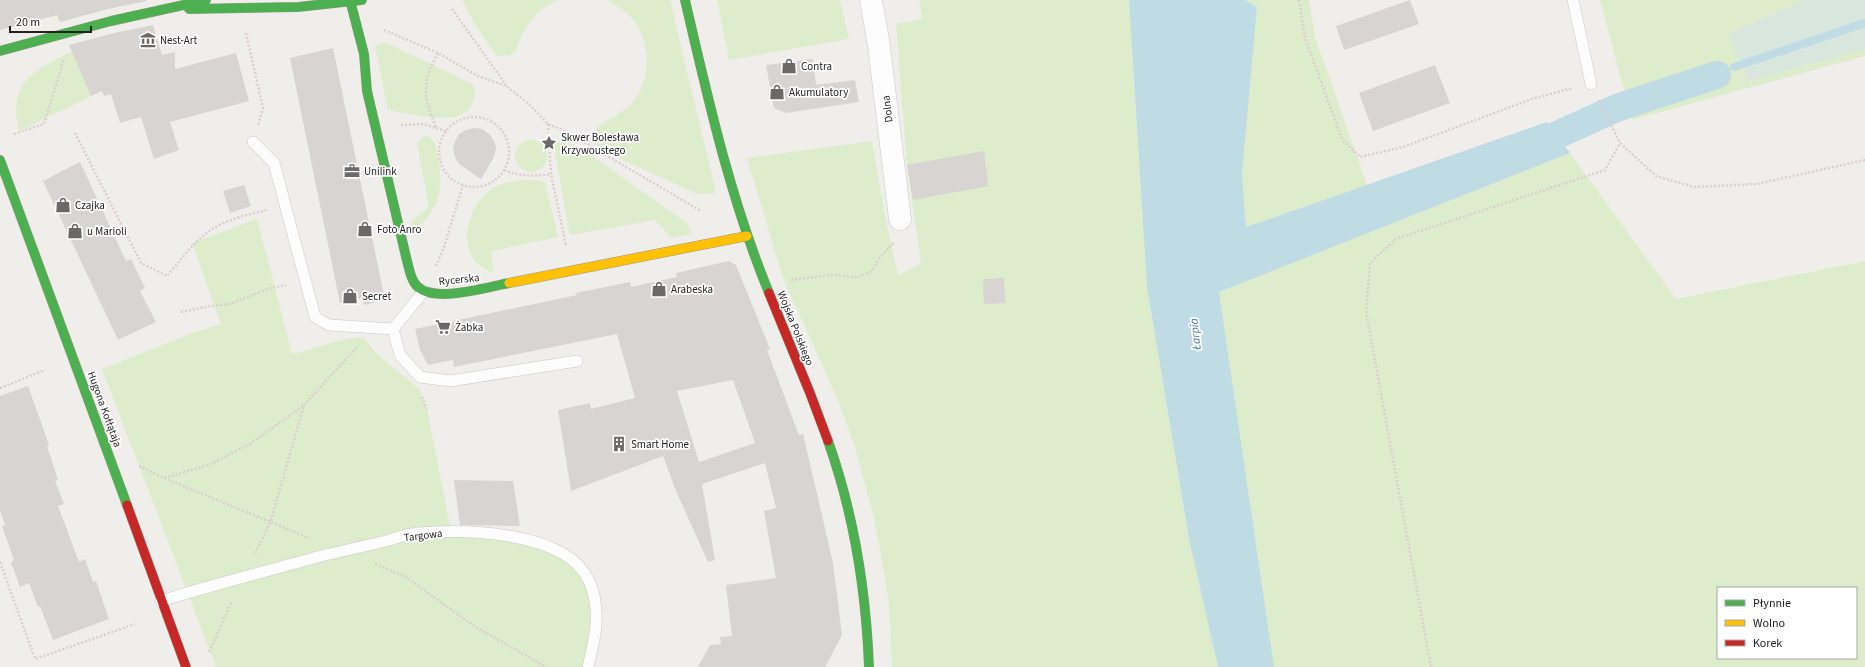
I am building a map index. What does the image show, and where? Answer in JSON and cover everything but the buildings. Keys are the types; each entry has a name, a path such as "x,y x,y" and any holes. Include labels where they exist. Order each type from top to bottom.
{"street":[{"path":"0,51 111,21 206,0"},
{"path":"170,9 301,8 362,0"},
{"name":"Wojska Polskiego","path":"685,0 724,159 747,236 818,413 836,464 850,519 863,585 868,626 869,667"},
{"name":"Dolna","path":"871,0 879,46 900,219"},
{"name":"Rycerska","path":"351,1 364,54 367,91 407,261 414,283 424,291 439,295 457,293 747,236"},
{"name":"Hugona Kołłątaja","path":"0,160 186,667"}],"lane":[{"path":"149,0 152,12"},
{"path":"1574,0 1591,84"},
{"path":"253,142 274,163 315,317 329,326 393,329"},
{"path":"393,329 424,291"},
{"path":"393,329 400,355 420,377 450,382 577,361"},
{"name":"Targowa","path":"161,601 242,578 417,533 453,531 498,533 554,548 576,563 589,580 595,599 597,627 588,667"}],"path":[{"path":"1299,0 1305,38 1342,139 1360,156 1403,147 1532,99 1591,84 1620,143 1656,176 1694,187 1757,184 1865,160"},
{"path":"452,9 506,86 529,104 548,124 563,130 701,211"},
{"path":"245,28 263,108 253,142"},
{"path":"382,29 438,53 478,76 506,86"},
{"path":"436,127 426,101 425,82 429,70 438,53"},
{"path":"14,134 44,124 65,57"},
{"path":"464,118 482,118 498,126 505,135 509,147 509,159 504,170 497,179 486,185 474,187 463,185 453,180 445,173 440,163 440,141 453,123 464,118"},
{"path":"376,129 403,124 423,124 446,131"},
{"path":"548,124 551,174 572,271"},
{"path":"75,133 141,263 167,276 190,250 210,231 244,215 285,206"},
{"path":"1431,667 1366,312 1370,263 1396,239 1605,170 1620,143"},
{"path":"504,170 515,175 528,176 551,174"},
{"path":"424,291 444,247 463,185"},
{"path":"787,280 832,275 856,277 869,273 893,243 900,219"},
{"path":"181,312 229,304 271,288 288,285 307,288"},
{"path":"164,478 209,465 250,444 304,405 357,346"},
{"path":"0,388 44,370"},
{"path":"209,652 242,578 270,523 304,405"},
{"path":"0,564 35,659 136,624"}],"green space":[{"path":"462,0 558,0 551,3 535,15 519,41 514,53 497,57 476,26"},
{"path":"607,0 670,0 716,193 698,194 627,162 590,142 595,130 622,112 634,100 640,91 646,70 646,48 639,28 629,15"},
{"path":"717,0 840,0 849,39 729,60"},
{"path":"919,0 1129,0 1147,287 1189,539 1218,667 892,667 889,604 882,561 874,518 855,447 838,400 783,278 747,158 872,141 885,217 898,275 921,264 907,165 896,24 922,19"},
{"path":"1245,0 1309,0 1315,37 1367,185 1246,227 1242,174 1257,7"},
{"path":"1600,0 1865,0 1865,56 1632,120"},
{"path":"382,42 387,43 474,86 473,101 467,111 457,116 443,118 414,115 388,110 375,46"},
{"path":"72,51 91,96 19,131 16,114 20,89 35,72"},
{"path":"428,136 434,143 438,157 440,169 440,190 438,199 429,216 413,233 411,221 429,207 417,144 421,138"},
{"path":"562,138 589,154 687,223 691,234 671,238 655,220 570,235 553,143 557,139"},
{"path":"531,140 540,143 544,147 547,156 544,165 540,169 531,172 522,169 518,165 515,156 518,147 522,143"},
{"path":"1570,153 1676,299 1865,261 1865,667 1274,667 1219,292"},
{"path":"522,180 545,182 558,237 492,251 493,273 478,264 471,255 467,235 468,225 477,205 490,190 501,184"},
{"path":"257,219 292,354 346,339 363,337 378,355 419,389 427,409 451,531 498,533 576,563 595,599 588,667 216,667 102,369 190,334 221,324 192,243"}],"shaded area":[{"path":"1804,0 1865,0 1865,49 1747,81 1729,34"}],"water":[{"name":"Łarpia","path":"1129,0 1245,0 1257,7 1242,174 1246,227 1547,122 1570,153 1219,292 1274,667 1218,667 1189,539 1147,287"}],"waterway":[{"path":"1734,67 1865,23"},
{"path":"1557,135 1619,107 1717,75"}],"traffic: fast":[{"path":"0,51 111,21 206,0"},
{"path":"350,0 364,54 367,91 407,261 414,282 421,289 431,293 444,294 473,291 509,283"},
{"path":"189,9 298,7 362,0"},
{"path":"685,0 711,111 731,185 755,257 769,293"},
{"path":"0,160 127,505"},
{"path":"828,441 852,524 862,581 869,667"}],"traffic: slow":[{"path":"509,283 747,236"}],"traffic: jam":[{"path":"769,293 828,441"},
{"path":"127,505 186,667"}],"place":[{"name":"Nest-Art","path":"148,40"},
{"name":"Contra","path":"789,66"},
{"name":"Akumulatory","path":"777,92"},
{"name":"Skwer Bolesława Krzywoustego","path":"549,143"},
{"name":"Unilink","path":"352,171"},
{"name":"Czajka","path":"63,205"},
{"name":"Foto Anro","path":"365,229"},
{"name":"u Marioli","path":"75,231"},
{"name":"Arabeska","path":"659,289"},
{"name":"Secret","path":"350,296"},
{"name":"Żabka","path":"443,327"},
{"name":"Smart Home","path":"619,444"}]}
